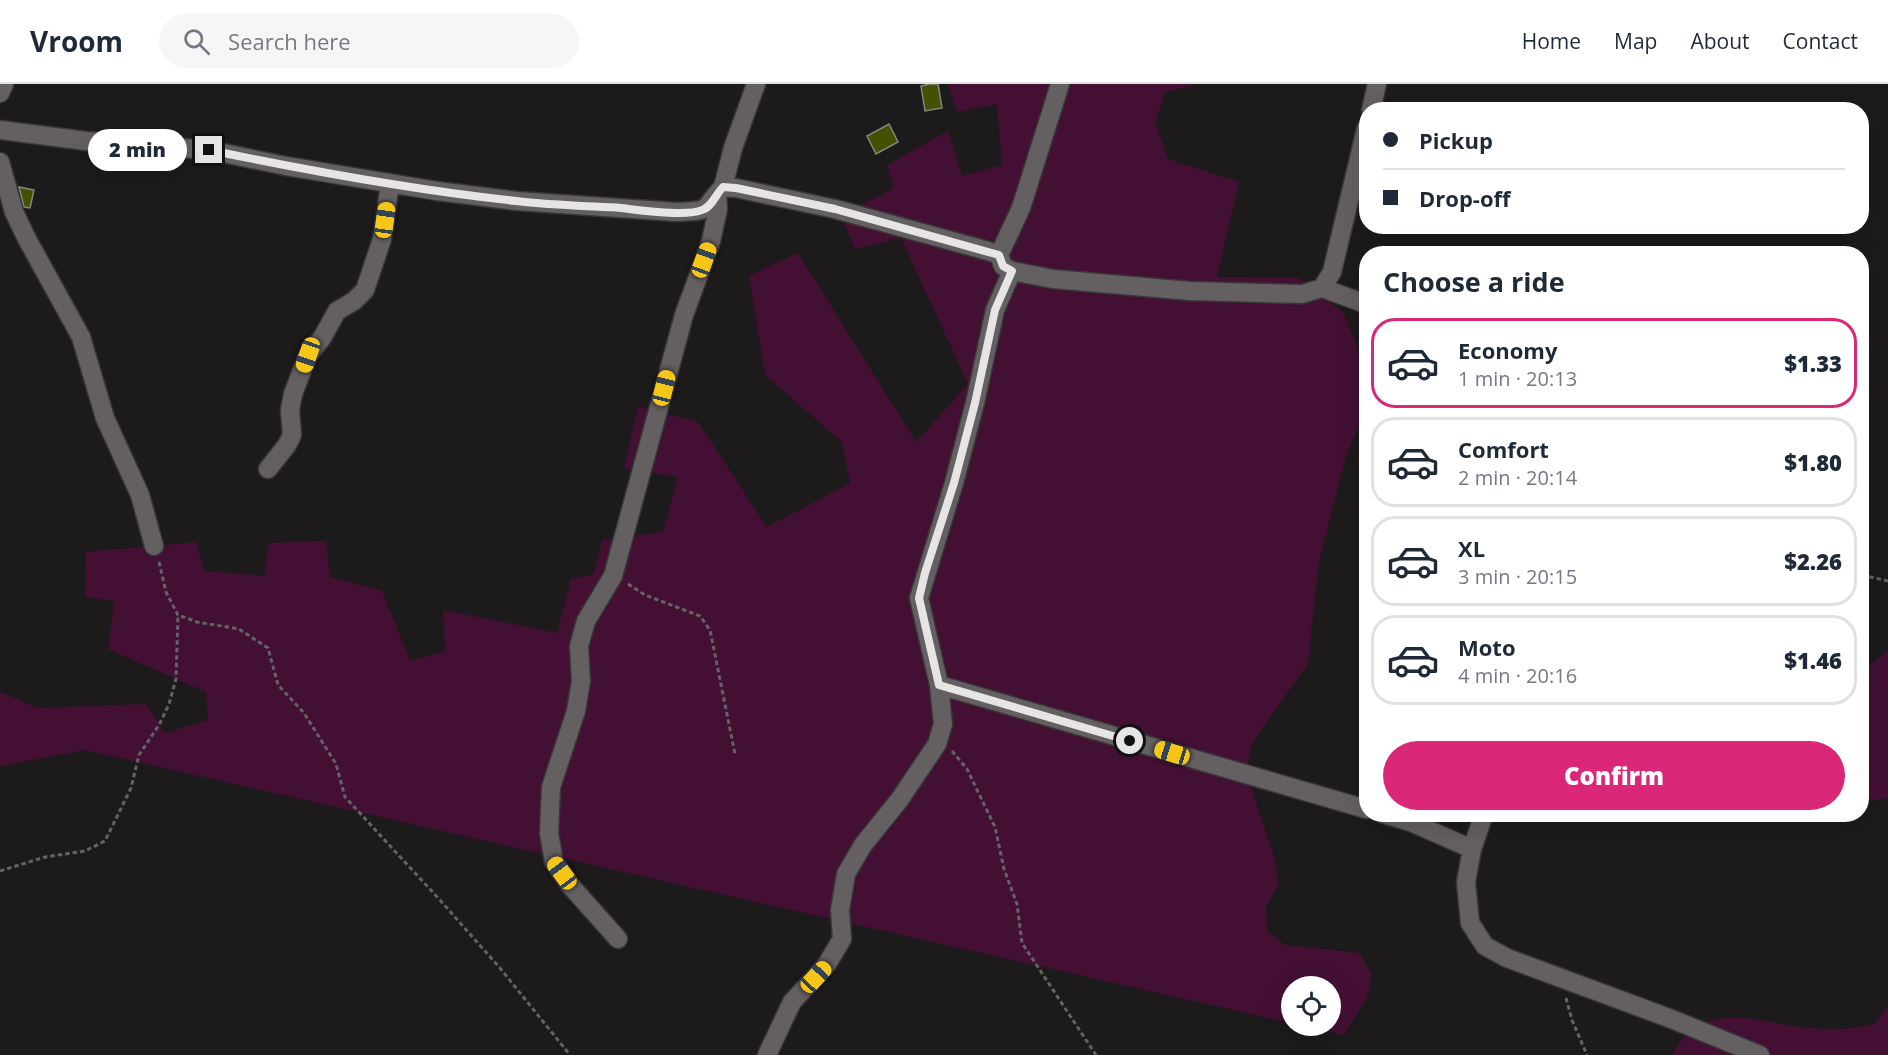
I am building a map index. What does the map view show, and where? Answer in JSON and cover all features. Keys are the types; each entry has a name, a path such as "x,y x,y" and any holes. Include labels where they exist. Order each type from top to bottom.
{"street":[{"path":"0,93 4,84"},
{"path":"618,939 554,862 549,833 550,787 576,711 580,681 579,646 586,621 614,576 678,335 711,241 720,190 756,84"},
{"path":"1060,84 1021,208 999,255 1003,266 1012,271 1053,279 1190,291 1302,294 1322,288 1359,301"},
{"path":"1373,102 1377,84"},
{"path":"0,130 86,141 209,150 390,183 517,201 677,212 701,211 709,206 720,190"},
{"path":"1322,288 1332,272 1359,158"},
{"path":"0,162 14,212 81,337 105,418 140,495 154,546"},
{"path":"268,469 292,435 290,410 293,394 308,355 322,338 337,311 354,302 365,290 382,239 390,183"},
{"path":"720,190 835,209 999,255"},
{"path":"767,1055 792,1002 827,964 842,939 840,910 846,874 863,844 900,799 937,744 940,735 943,724 939,685 919,598 954,483 975,403 995,310 1012,271"},
{"path":"939,685 1359,808"},
{"path":"1410,822 1472,849"},
{"path":"1481,822 1472,849 1466,882 1470,923 1485,946 1507,958 1669,1018 1760,1055"}],"path":[{"path":"0,871 45,857 86,851 105,841 131,788 139,755 169,704 176,679 178,615 166,592 154,546"},
{"path":"614,576 645,594 700,616 710,630 735,754"},
{"path":"1869,577 1888,581"},
{"path":"178,615 197,622 239,629 268,648 278,685 303,713 336,764 345,797 485,951 570,1055"},
{"path":"940,735 967,769 996,827 1004,869 1017,904 1022,943 1096,1055"},
{"path":"1562,978 1572,1020 1587,1055"}],"shaded area":[{"path":"948,84 1191,84 1191,86 1165,92 1155,123 1168,159 1239,182 1217,277 1298,278 1343,312 1359,352 1359,425 1345,459 1319,562 1308,664 1251,747 1246,772 1276,862 1278,886 1266,906 1267,931 1285,945 1359,953 1372,974 1367,998 1344,1035 1341,1034 1341,976 1281,976 1281,1021 85,750 0,766 0,692 38,708 146,704 165,733 208,720 206,692 108,649 114,601 85,597 86,552 196,542 204,571 264,576 269,543 326,541 330,577 382,591 410,660 445,652 443,610 557,633 571,579 594,574 602,540 663,532 678,477 624,468 638,406 698,422 767,527 850,483 842,442 765,375 749,276 798,253 916,442 968,384 901,238 855,249 841,216 894,188 887,165 948,131 962,176 1002,165 997,104 957,112"},
{"path":"1888,650 1888,798 1869,801 1869,667"},
{"path":"1888,1004 1888,1055 1672,1055 1689,1031 1706,1022 1735,1018 1818,1029 1851,1028 1875,1024"}],"building":[{"path":"938,84 942,108 925,111 921,86"},
{"path":"889,124 898,142 876,154 867,136"},
{"path":"19,187 34,190 30,208 24,207"}],"route":[{"path":"209,150 286,166 437,191 517,201 677,212 701,211 709,206 723,187 736,188 835,209 999,255 1003,266 1012,271 995,310 975,403 954,483 919,598 939,685 1130,741"}]}
